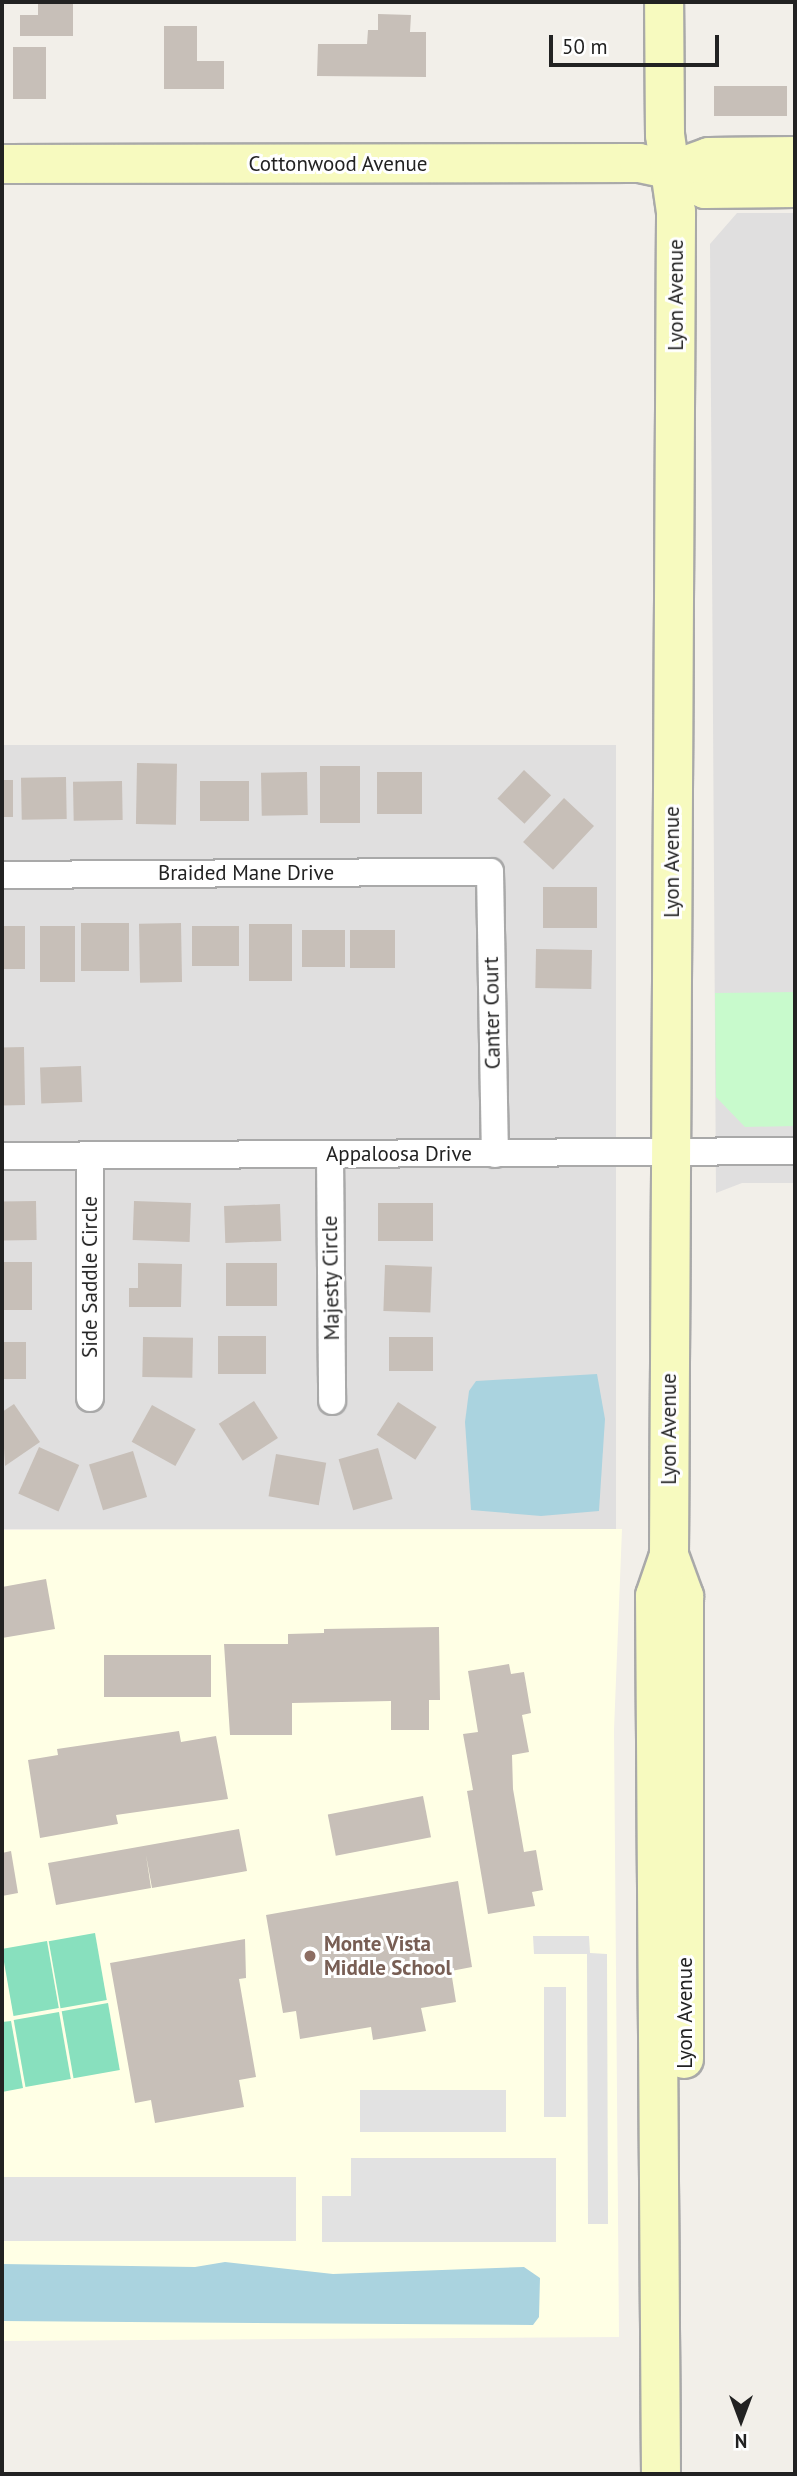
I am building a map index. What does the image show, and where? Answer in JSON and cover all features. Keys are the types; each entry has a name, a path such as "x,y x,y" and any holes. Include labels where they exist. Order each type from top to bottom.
{"street":[{"name":"Lyon Avenue","path":"661,2474 655,1596 669,1555 673,170 664,135 664,2"},
{"path":"673,170 709,157 795,156"},
{"name":"Cottonwood Avenue","path":"2,164 639,163 673,170 705,189 795,188"},
{"name":"Braided Mane Drive","path":"2,875 490,872"},
{"name":"Canter Court","path":"490,872 495,1154"},
{"name":"Appaloosa Drive","path":"2,1156 795,1151"},
{"name":"Majesty Circle","path":"330,1154 332,1401"},
{"name":"Side Saddle Circle","path":"90,1156 90,1398"},
{"name":"Lyon Avenue","path":"669,1555 684,1595 686,1681 685,2474"}],"shaded area":[{"path":"737,213 795,213 795,1183 742,1183 716,1193 710,244"},
{"path":"2,745 616,745 616,1529 2,1529"},
{"name":"Monte Vista Middle School","path":"622,1529 614,1730 619,2337 2,2341 2,1530"},
{"path":"533,1936 589,1936 590,1953 607,1954 608,2224 588,2224 587,1954 534,1954"},
{"path":"544,1987 566,1987 566,2117 544,2117"},
{"path":"360,2090 506,2090 506,2132 360,2132"},
{"path":"351,2158 556,2158 556,2242 322,2242 322,2196 351,2196"},
{"path":"2,2177 296,2177 296,2241 2,2241"}],"green space":[{"path":"795,992 795,1126 745,1127 716,1097 715,993"},
{"path":"95,1933 107,2000 61,2008 49,1941"},
{"path":"47,1941 59,2008 14,2016 2,1949"},
{"path":"108,2003 120,2070 74,2078 62,2011"},
{"path":"59,2012 71,2079 26,2087 14,2020"},
{"path":"11,2021 23,2088 2,2092 2,2022"}],"water":[{"path":"597,1374 605,1419 599,1511 541,1516 471,1510 465,1422 469,1391 476,1381"},
{"path":"225,2262 333,2274 524,2267 540,2278 539,2317 533,2325 2,2321 2,2264 195,2267"}],"building":[{"path":"38,2 73,2 73,36 20,36 20,15 38,15"},
{"path":"378,14 411,15 410,32 426,32 426,77 317,76 318,44 367,44 368,30 378,30"},
{"path":"164,26 197,26 197,61 224,61 224,89 164,89"},
{"path":"13,47 46,47 46,99 13,99"},
{"path":"714,86 787,86 787,116 714,116"},
{"path":"137,763 177,764 176,825 136,824"},
{"path":"320,766 360,766 360,823 320,823"},
{"path":"524,770 551,795 524,824 497,799"},
{"path":"307,772 308,815 262,816 261,773"},
{"path":"377,772 422,772 422,814 377,814"},
{"path":"66,777 67,819 22,820 21,778"},
{"path":"2,780 13,780 13,817 2,817"},
{"path":"122,781 123,820 74,821 73,782"},
{"path":"200,781 249,781 249,821 200,821"},
{"path":"564,798 594,826 553,870 523,842"},
{"path":"543,887 597,887 597,928 543,928"},
{"path":"81,923 129,923 129,971 81,971"},
{"path":"181,923 182,982 140,983 139,924"},
{"path":"249,924 292,924 292,981 249,981"},
{"path":"2,926 25,926 25,969 2,969"},
{"path":"40,926 75,926 75,982 40,982"},
{"path":"192,926 239,926 239,966 192,966"},
{"path":"302,930 345,930 345,967 302,967"},
{"path":"350,930 395,930 395,968 350,968"},
{"path":"536,949 592,950 591,989 535,988"},
{"path":"2,1047 24,1047 25,1105 3,1105"},
{"path":"81,1066 82,1102 41,1103 40,1067"},
{"path":"36,1201 37,1240 3,1241 2,1202"},
{"path":"134,1201 191,1203 190,1242 133,1240"},
{"path":"378,1203 433,1203 433,1241 378,1241"},
{"path":"280,1204 281,1241 225,1243 224,1206"},
{"path":"2,1262 32,1262 32,1310 2,1310"},
{"path":"138,1263 182,1264 181,1307 129,1307 129,1288 138,1288"},
{"path":"226,1263 277,1263 277,1306 226,1306"},
{"path":"385,1265 432,1267 430,1313 383,1311"},
{"path":"218,1336 266,1336 266,1374 218,1374"},
{"path":"143,1337 193,1338 192,1378 142,1377"},
{"path":"389,1337 433,1337 433,1371 389,1371"},
{"path":"2,1342 26,1342 26,1379 2,1379"},
{"path":"254,1401 278,1438 243,1461 219,1424"},
{"path":"398,1402 437,1427 415,1460 377,1435"},
{"path":"14,1404 40,1442 5,1466 2,1412"},
{"path":"152,1405 196,1429 175,1466 132,1442"},
{"path":"39,1447 79,1465 58,1511 18,1494"},
{"path":"378,1448 393,1499 353,1510 339,1459"},
{"path":"133,1451 147,1497 103,1510 89,1464"},
{"path":"276,1454 326,1463 319,1505 269,1496"},
{"path":"46,1579 55,1629 2,1638 2,1587"},
{"path":"439,1627 440,1700 429,1700 429,1730 391,1730 391,1701 292,1703 292,1735 230,1735 224,1644 288,1644 288,1634 324,1633 324,1629"},
{"path":"104,1655 211,1655 211,1697 104,1697"},
{"path":"509,1664 511,1674 524,1672 531,1713 522,1715 529,1752 512,1755 513,1789 524,1852 536,1850 543,1890 532,1892 535,1906 488,1914 467,1791 473,1790 463,1734 478,1732 468,1671"},
{"path":"179,1731 181,1742 216,1736 228,1799 116,1815 118,1824 40,1838 28,1760 58,1755 57,1749"},
{"path":"423,1796 431,1837 336,1856 328,1815"},
{"path":"239,1829 247,1871 152,1888 146,1855 151,1888 56,1905 48,1863"},
{"path":"11,1851 18,1893 2,1896 2,1853"},
{"path":"458,1881 472,1967 451,1971 456,2002 421,2008 426,2031 373,2040 371,2027 300,2039 296,2011 283,2013 266,1915"},
{"path":"245,1939 246,1978 239,1979 256,2077 239,2080 244,2107 155,2123 151,2100 135,2103 110,1963"}],"place":[{"name":"Monte Vista Middle School","path":"310,1956"}]}
